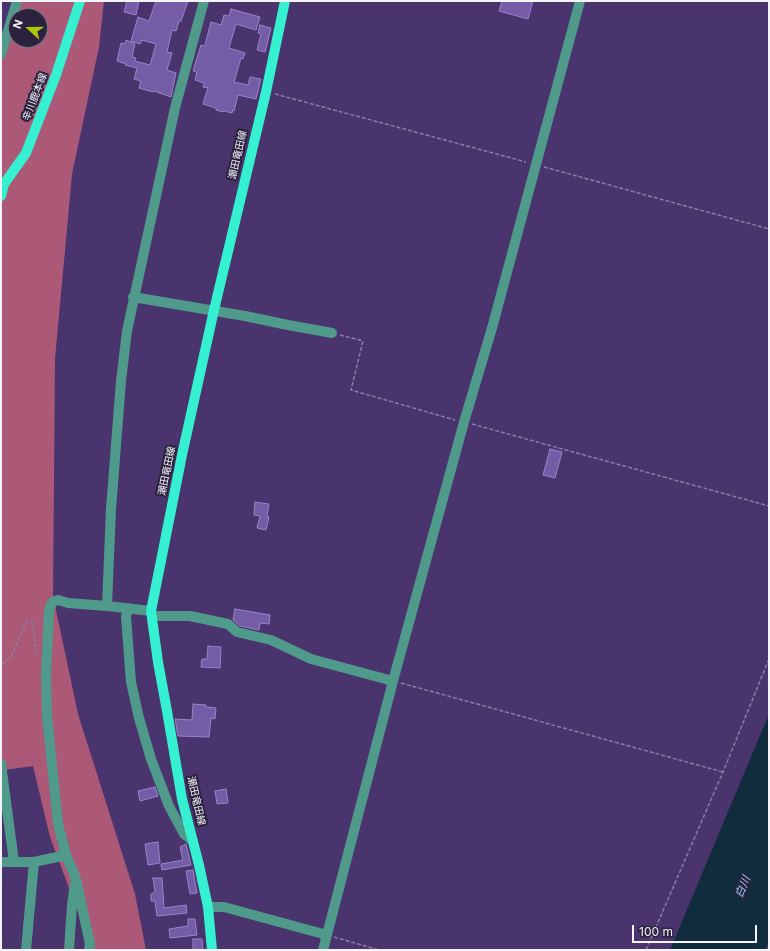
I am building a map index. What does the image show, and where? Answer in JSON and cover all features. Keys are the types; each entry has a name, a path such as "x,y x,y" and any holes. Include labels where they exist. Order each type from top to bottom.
{"main road":[{"name":"辛川鹿本線","path":"1,196 4,184 26,154 56,75 80,1"},
{"name":"瀬田竜田線","path":"212,950 208,907 200,865 182,799 151,613 182,455 214,310 266,92 285,1"}],"street":[{"path":"1,54 17,1"},
{"path":"107,606 110,509 120,389 127,331 133,297 175,108 204,1"},
{"path":"323,950 393,681 464,422 492,328 580,1"},
{"path":"133,297 214,310 332,333"},
{"path":"89,950 90,944 76,879 66,855 58,824 47,716 46,674 50,611 52,602 58,600 68,604 128,608 151,613 190,616 228,624 237,632 271,640 311,659 393,681"},
{"path":"128,608 126,617 131,682 139,718 151,759 168,806 184,834 193,841"},
{"path":"1,764 4,812 14,862"},
{"path":"1,862 34,862 66,855"},
{"path":"26,950 34,862"},
{"path":"69,950 72,905 76,879"},
{"path":"208,907 224,907 327,935"}],"path":[{"path":"266,92 535,164 769,229"},
{"path":"332,333 362,341 350,390 769,506"},
{"path":"1,663 11,657 27,621 33,623 36,652 39,660"},
{"path":"646,950 723,772 769,659"},
{"path":"393,681 723,772"},
{"path":"327,935 379,950"}],"shaded area":[{"path":"20,1 104,1 99,47 72,174 55,359 53,596 78,714 135,894 146,950 92,950 50,837 33,766 4,770 1,753 1,62 8,40 8,48 48,48 48,8 18,8"}],"water":[{"name":"白川","path":"769,714 769,942 765,950 670,950"}],"building":[{"path":"127,1 139,1 136,15 124,12"},
{"path":"156,1 188,1 176,31 172,30 167,52 172,53 167,70 176,73 171,97 139,88 141,81 134,79 137,68 117,61 121,43 125,44 126,40 135,44 132,57 136,58 135,61 150,65 156,44 142,40 140,44 131,41 138,17 149,21"},
{"path":"502,1 533,1 528,19 499,11"},
{"path":"231,9 260,17 256,30 236,24 229,48 245,53 243,59 241,58 234,82 248,85 250,77 261,79 256,99 238,95 234,111 233,110 232,113 216,110 216,108 203,104 208,88 203,87 204,83 195,80 197,72 193,71 201,45 205,45 211,22 221,25 224,15 229,16"},
{"path":"260,25 271,28 265,52 257,50 261,34 258,33"},
{"path":"550,449 562,452 555,478 543,475"},
{"path":"255,502 269,504 267,516 269,517 266,530 257,528 260,516 254,515"},
{"path":"235,609 270,615 269,624 260,623 259,630 240,626 233,620"},
{"path":"208,646 221,647 220,668 201,667 202,659 207,659"},
{"path":"193,704 206,705 206,707 216,708 215,719 211,718 209,737 178,736 175,719 192,720"},
{"path":"197,786 200,802 193,804 190,788"},
{"path":"155,787 158,796 140,801 138,791"},
{"path":"226,789 228,803 217,804 215,791"},
{"path":"158,842 160,863 148,865 145,844"},
{"path":"186,844 191,865 162,870 161,864 183,860 180,847"},
{"path":"193,870 197,893 190,894 186,871"},
{"path":"153,878 162,878 164,908 186,905 187,913 157,916 155,901 151,901 151,894 155,892"},
{"path":"188,919 195,919 197,935 170,938 169,929 188,926"},
{"path":"193,939 202,939 203,950 193,950"}]}
